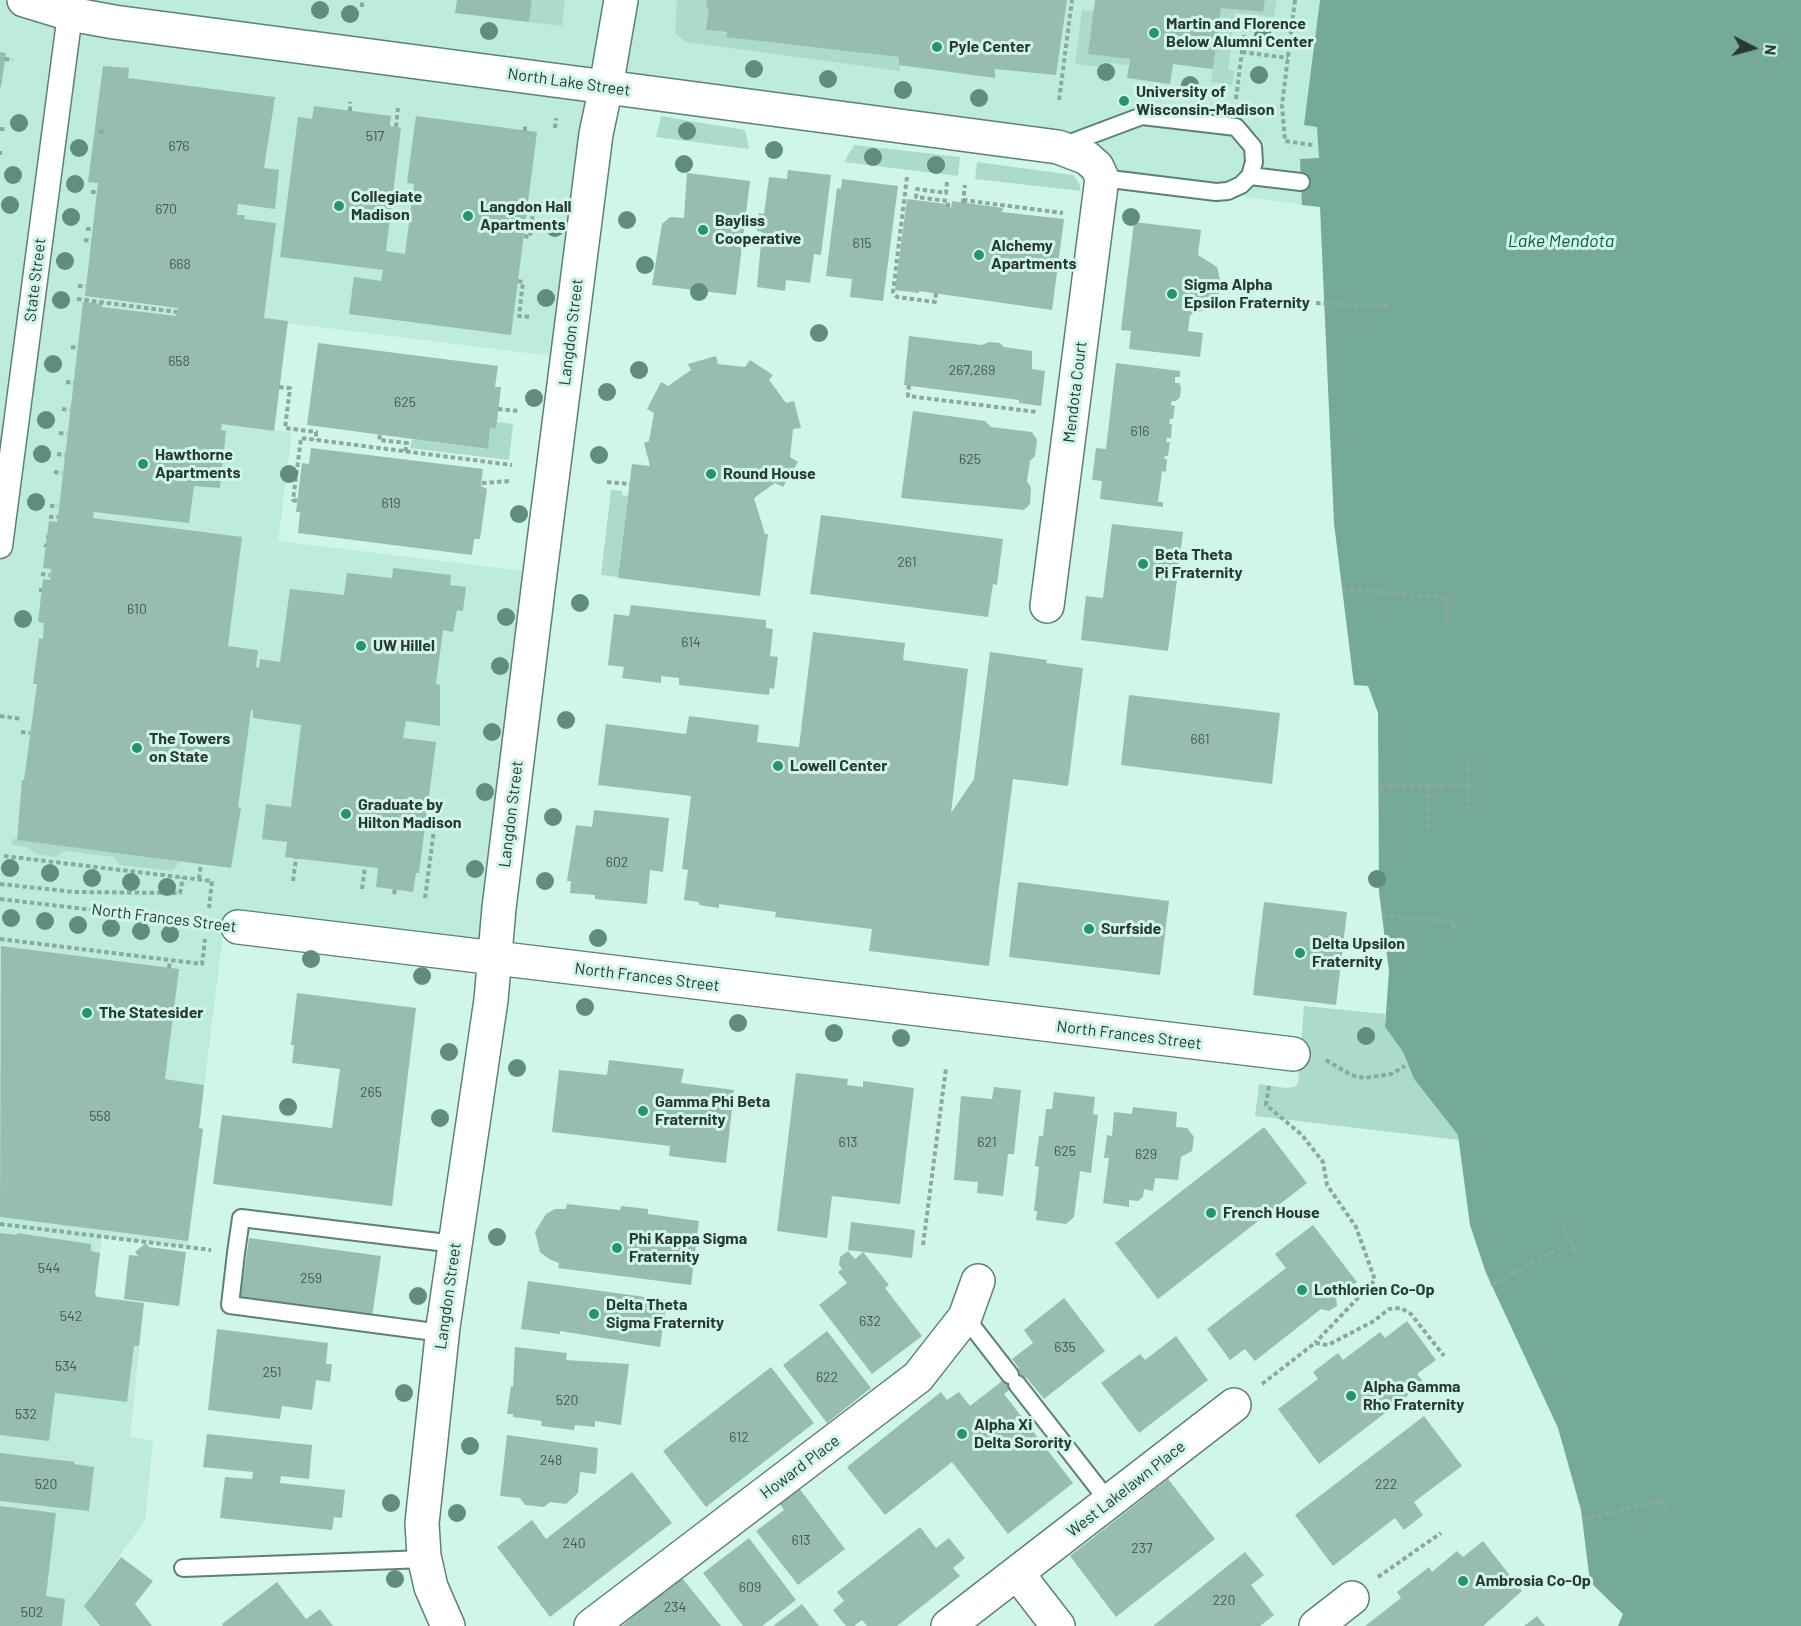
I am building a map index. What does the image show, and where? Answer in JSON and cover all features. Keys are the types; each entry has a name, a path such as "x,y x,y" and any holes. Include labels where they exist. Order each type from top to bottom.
{"street":[{"name":"North Lake Street","path":"24,0 70,14 114,22 1058,147 1087,158 1097,167 1102,178"},
{"name":"Langdon Street","path":"448,1626 431,1587 425,1559 422,1523 442,1333 495,957 589,192 621,0"},
{"name":"State Street","path":"0,546 70,14"},
{"name":"Mendota Court","path":"1047,606 1102,178"},
{"name":"North Frances Street","path":"238,927 1293,1054"},
{"name":"Howard Place","path":"591,1626 918,1377 965,1317 978,1281"},
{"name":"West Lakelawn Place","path":"948,1626 1234,1405"},
{"path":"1017,1573 1058,1626"},
{"path":"1316,1626 1362,1589"}],"lane":[{"path":"1058,147 1142,116 1236,127 1253,147 1254,162 1250,176 1241,185 1216,192 1102,178"},
{"path":"1250,176 1300,182"},
{"path":"442,1333 230,1305 241,1218 455,1245"},
{"path":"965,1317 1108,1502"},
{"path":"183,1568 425,1559"}],"path":[{"path":"362,0 362,7"},
{"path":"1059,100 1072,0"},
{"path":"1295,0 1282,105 1285,141 1313,145"},
{"path":"1236,100 1246,19 1292,25"},
{"path":"1242,52 1287,58"},
{"path":"5,59 13,60"},
{"path":"350,111 351,102"},
{"path":"396,127 398,108"},
{"path":"555,128 556,118"},
{"path":"525,125 525,131"},
{"path":"99,131 105,132"},
{"path":"907,177 893,292 897,297 935,302 936,293"},
{"path":"947,182 946,193 917,189 916,197 948,201 948,207"},
{"path":"965,185 963,201 1067,214 1066,220"},
{"path":"91,192 97,192"},
{"path":"524,236 530,237 534,203 545,204"},
{"path":"86,229 93,230"},
{"path":"84,240 92,241"},
{"path":"518,281 523,282 519,316 531,317"},
{"path":"78,286 86,286"},
{"path":"77,299 177,312"},
{"path":"1316,303 1389,306"},
{"path":"71,347 78,348"},
{"path":"66,382 74,384"},
{"path":"909,385 908,396 1049,414"},
{"path":"279,387 290,388 285,428 316,432 315,440"},
{"path":"62,409 70,410"},
{"path":"498,409 519,411"},
{"path":"59,433 67,434"},
{"path":"380,435 379,440 406,443 405,452"},
{"path":"297,501 293,500 301,438 512,465"},
{"path":"57,454 65,455"},
{"path":"54,472 62,473"},
{"path":"482,483 510,481"},
{"path":"607,482 630,484"},
{"path":"50,506 58,506"},
{"path":"49,517 58,518"},
{"path":"41,574 50,575"},
{"path":"1343,589 1448,598 1445,628"},
{"path":"0,716 22,718"},
{"path":"21,732 30,733"},
{"path":"1468,761 1469,809"},
{"path":"1380,787 1469,785"},
{"path":"1429,786 1429,828"},
{"path":"425,898 435,822 426,821"},
{"path":"4,856 212,881"},
{"path":"293,881 296,858"},
{"path":"199,879 201,864"},
{"path":"362,890 365,867"},
{"path":"0,884 75,892 180,893 183,877"},
{"name":"North Frances Street","path":"0,899 238,927"},
{"path":"1382,916 1454,921 1454,932"},
{"path":"0,939 202,964"},
{"path":"169,968 170,960"},
{"path":"1293,1054 1322,1057 1351,1075 1364,1078 1391,1074 1405,1066"},
{"path":"923,1245 945,1068"},
{"path":"1261,1385 1315,1343 1375,1280 1356,1227 1327,1185 1323,1162 1302,1136 1266,1106 1270,1082"},
{"path":"0,1224 236,1253"},
{"path":"1563,1227 1578,1256"},
{"path":"1491,1285 1571,1242"},
{"path":"1315,1343 1328,1345 1374,1321 1389,1309 1401,1308 1411,1314 1444,1356"},
{"path":"1582,1520 1663,1500 1666,1514"},
{"path":"1362,1589 1442,1533"}],"shaded area":[{"path":"0,0 1549,0 1320,207 1102,178 1097,167 606,87 568,358 287,323 274,430 292,433 278,541 540,573 495,957 224,926 199,1128 203,1129 188,1247 102,1237 95,1294 97,1297 144,1303 130,1437 153,1441 145,1520 84,1606 99,1626 0,1626"},
{"path":"532,0 565,0 562,26 529,22"},
{"path":"677,0 707,0 706,8 709,9 707,30 899,57 900,71 686,42 675,33"},
{"path":"1265,0 1277,0 1274,17 1235,13 1228,70 1234,71 1232,85 1211,82 1221,8 1263,12"},
{"path":"1082,10 1094,11 1089,54 1130,59 1128,65 1102,62 1101,67 1075,64"},
{"path":"661,116 745,130 749,149 656,137"},
{"path":"854,145 960,157 958,176 844,162"},
{"path":"977,162 1073,175 1081,191 975,179"},
{"path":"497,422 513,424 509,460 410,448 412,439 487,449 490,428 496,429"},
{"path":"611,490 622,491 622,495 628,496 618,577 601,575"},
{"path":"13,838 181,861 172,871 119,865 114,857 65,851 55,857 36,854 27,847 12,845"},
{"path":"1304,1006 1385,1014 1385,1027 1403,1052 1414,1079 1458,1135 1459,1140 1255,1116 1259,1084 1286,1088 1294,1087 1298,1083"}],"water":[{"name":"Lake Mendota","path":"1320,0 1801,0 1801,1626 1618,1626 1623,1614 1590,1582 1581,1510 1558,1428 1486,1273 1470,1225 1458,1135 1414,1079 1403,1052 1385,1027 1389,971 1379,892 1378,713 1368,686 1354,685 1334,523 1320,207 1302,205 1300,159 1319,158 1317,127 1304,125"}],"building":[{"path":"457,0 532,0 529,22 455,13"},
{"name":"Pyle Center","path":"707,0 1067,0 1056,75 995,69 995,78 899,65 899,57 726,37 727,32 706,30 709,9 706,8"},
{"name":"Martin and Florence Below Alumni Center","path":"1095,0 1265,0 1263,12 1221,8 1213,69 1173,64 1170,84 1127,78 1130,59 1088,54"},
{"path":"0,52 6,53 1,87 0,87"},
{"path":"103,66 129,68 128,78 275,97 264,168 279,170 275,209 238,204 237,215 245,215 244,219 276,223 264,318 288,321 274,431 222,424 221,430 226,431 220,488 194,486 189,523 94,512 93,518 242,537 228,646 258,650 256,667 259,668 260,659 280,662 290,589 344,595 347,573 392,578 393,568 451,575 450,585 466,587 463,611 457,610 453,632 443,630 436,684 440,685 440,726 406,721 403,738 436,742 419,873 416,873 413,892 376,887 378,868 285,857 287,842 262,839 266,804 291,807 301,725 253,718 253,710 251,710 238,807 241,808 231,868 17,840 22,780 24,780 37,684 33,684 39,638 43,639 44,623 38,622 43,579 50,580 51,569 43,568 49,521 57,522 58,517 83,302 102,304 102,307 176,316 178,308 85,296 98,183 88,182"},
{"name":"Langdon Hall Apartments","path":"314,106 391,116 390,126 401,128 386,251 405,254 414,184 407,183 416,116 537,132 511,335 349,314 354,277 381,281 383,270 280,257 298,117 312,119"},
{"path":"788,170 831,175 821,255 814,254 810,283 786,280 785,291 757,287 762,232 757,231 759,213 764,214 769,177 787,179"},
{"name":"Bayliss Cooperative","path":"687,173 750,181 736,295 652,285 662,224 670,217 684,218"},
{"path":"842,179 898,186 883,301 850,297 852,279 826,276 837,188 841,189"},
{"name":"Alchemy Apartments","path":"907,199 946,204 951,208 952,201 1003,208 1002,212 1064,219 1052,310 919,291 919,293 895,290"},
{"name":"Sigma Alpha Epsilon Fraternity","path":"1134,222 1201,230 1198,255 1217,267 1222,289 1210,308 1190,315 1188,331 1203,333 1200,357 1129,349 1131,331 1121,330"},
{"path":"909,336 982,345 989,342 1000,343 1004,347 1032,351 1032,369 1045,371 1041,406 1019,403 1019,400 904,385"},
{"path":"318,343 498,366 495,387 501,387 497,422 496,429 490,428 488,449 307,425"},
{"name":"Round House","path":"716,356 718,364 745,367 750,360 773,375 769,380 786,403 794,401 801,428 793,429 790,457 798,462 783,487 775,483 754,498 765,534 768,534 760,596 618,578 632,464 650,466 644,443 649,441 654,413 647,409 661,382 668,386 691,370 688,364"},
{"path":"1116,363 1180,371 1180,377 1175,377 1175,383 1179,383 1181,388 1180,397 1172,401 1171,405 1175,406 1173,419 1170,419 1169,424 1172,424 1171,438 1167,438 1166,442 1170,442 1168,456 1164,459 1167,459 1166,472 1162,471 1158,502 1163,502 1163,507 1100,499 1102,481 1092,480 1096,448 1106,449"},
{"path":"913,411 985,421 991,427 1032,432 1037,440 1035,456 1030,461 1027,481 1031,488 1030,504 1024,510 901,498"},
{"path":"311,448 483,469 481,486 487,489 480,539 474,539 472,555 298,533 300,512 296,512 302,463 309,464"},
{"path":"821,515 1003,539 997,585 993,584 988,617 810,594"},
{"name":"Beta Theta Pi Fraternity","path":"1112,524 1183,532 1168,651 1081,640 1086,596 1103,598"},
{"path":"631,605 766,620 766,628 773,629 770,656 778,657 774,689 770,688 769,695 679,685 679,678 661,676 661,683 622,678 624,667 608,665 614,614 629,616"},
{"name":"Lowell Center","path":"813,632 905,643 903,660 968,669 951,813 974,779 990,652 1083,668 1068,786 1013,779 989,966 869,951 872,929 775,917 776,912 719,904 719,908 684,900 688,870 682,869 691,796 598,785 606,724 686,734 689,716 759,725 757,742 799,747"},
{"path":"1129,695 1280,713 1272,784 1121,765"},
{"path":"594,810 669,818 663,872 650,870 647,904 595,899 595,895 570,893 571,881 567,881 576,825 592,827"},
{"name":"Surfside","path":"1018,882 1169,901 1160,975 1009,957"},
{"name":"Delta Upsilon Fraternity","path":"1264,902 1347,912 1336,1005 1253,995"},
{"path":"1,946 179,969 165,1079 204,1085 199,1128 203,1129 188,1241 0,1217"},
{"path":"297,993 416,1008 392,1206 213,1184 222,1115 332,1128 340,1069 292,1063 294,1045 291,1045"},
{"name":"Gamma Phi Beta Fraternity","path":"609,1060 684,1069 681,1083 734,1090 726,1163 669,1156 670,1146 552,1132 559,1070 607,1075"},
{"path":"796,1073 848,1079 847,1085 863,1087 863,1081 914,1088 900,1204 832,1196 827,1238 777,1231"},
{"path":"994,1087 1021,1090 1014,1154 1008,1154 1003,1196 977,1193 978,1182 954,1180 961,1096 992,1099"},
{"path":"1054,1092 1095,1097 1093,1114 1098,1115 1091,1173 1080,1171 1074,1217 1066,1224 1036,1220 1037,1211 1034,1211 1039,1167 1035,1166 1039,1136 1043,1136 1046,1109 1052,1109"},
{"path":"1133,1107 1177,1112 1176,1127 1187,1128 1194,1137 1192,1151 1181,1157 1178,1180 1155,1178 1153,1191 1144,1189 1143,1197 1138,1201 1129,1200 1129,1207 1103,1203 1109,1158 1104,1158 1107,1135 1112,1136 1114,1112 1132,1114"},
{"name":"French House","path":"1264,1127 1307,1183 1158,1299 1115,1243"},
{"name":"Phi Kappa Sigma Fraternity","path":"567,1204 620,1210 621,1206 648,1209 648,1214 699,1221 691,1285 558,1268 559,1263 540,1252 535,1232 546,1214 555,1209 566,1209"},
{"path":"851,1222 915,1230 912,1258 848,1250"},
{"name":"Lothlorien Co-Op","path":"1313,1225 1357,1282 1336,1297 1337,1306 1329,1311 1321,1309 1255,1361 1245,1349 1230,1360 1207,1329 1286,1268 1275,1254"},
{"path":"0,1233 17,1235 17,1233 91,1244 91,1251 100,1253 95,1294 97,1297 144,1303 139,1346 134,1346 127,1402 55,1393 49,1441 0,1435"},
{"path":"249,1238 381,1256 372,1317 240,1299"},
{"path":"146,1243 149,1247 186,1252 179,1306 124,1299 129,1255 138,1256 135,1252"},
{"path":"848,1251 855,1259 863,1252 889,1285 885,1288 922,1336 872,1374 819,1305 847,1283 838,1272 842,1269 839,1265 840,1257"},
{"name":"Delta Theta Sigma Fraternity","path":"528,1281 667,1300 660,1347 560,1331 560,1334 521,1329"},
{"name":"Alpha Xi Delta Sorority","path":"1064,1298 1105,1351 1044,1399 1026,1377 1004,1394 1073,1483 1008,1534 952,1462 885,1515 847,1467 941,1392 947,1400 959,1392 970,1406 1019,1368 1012,1359 1033,1343 1024,1330"},
{"name":"Alpha Gamma Rho Fraternity","path":"1407,1321 1436,1360 1417,1374 1424,1383 1319,1464 1278,1409 1318,1379 1313,1372 1338,1353 1343,1360 1380,1332 1385,1338"},
{"path":"217,1329 328,1343 326,1364 332,1364 330,1382 316,1380 312,1410 282,1406 280,1419 208,1410"},
{"path":"827,1331 871,1388 827,1423 783,1365"},
{"path":"1176,1336 1208,1380 1139,1433 1101,1383 1140,1354 1145,1360"},
{"path":"515,1347 567,1353 566,1360 629,1364 621,1425 595,1421 595,1427 575,1425 574,1430 541,1426 542,1421 507,1414 511,1386 513,1387"},
{"path":"771,1367 814,1423 706,1507 663,1451"},
{"path":"1424,1416 1462,1466 1414,1502 1423,1515 1404,1530 1395,1518 1333,1566 1295,1515"},
{"path":"207,1434 312,1445 309,1479 281,1476 280,1483 345,1490 342,1518 334,1517 332,1530 220,1518 225,1477 252,1479 253,1472 203,1467"},
{"path":"507,1435 598,1448 596,1474 580,1472 578,1493 566,1504 550,1502 544,1507 525,1505 520,1498 500,1496"},
{"path":"0,1453 75,1462 74,1464 94,1467 89,1511 0,1501"},
{"path":"632,1472 672,1523 550,1617 497,1547 532,1520 546,1539"},
{"path":"1168,1479 1215,1539 1116,1617 1070,1556"},
{"path":"799,1488 845,1549 798,1585 756,1531 784,1510 779,1503"},
{"path":"0,1506 56,1513 46,1596 65,1599 62,1626 0,1626"},
{"path":"920,1527 936,1548 949,1538 965,1558 953,1568 960,1576 897,1626 867,1626 862,1620 854,1626 846,1626 833,1610 844,1601 837,1592"},
{"path":"749,1538 796,1600 762,1626 743,1626 703,1573"},
{"name":"Ambrosia Co-Op","path":"1483,1541 1522,1591 1483,1626 1365,1626 1401,1598 1397,1592 1429,1567 1432,1572 1457,1551 1463,1557"},
{"path":"1245,1552 1264,1575 1251,1585 1274,1615 1260,1626 1153,1626"},
{"path":"121,1557 153,1581 135,1604 152,1626 100,1626 84,1606"},
{"path":"682,1578 721,1626 622,1626 668,1587"},
{"path":"277,1582 306,1619 320,1609 333,1626 223,1626 222,1624"},
{"path":"802,1604 819,1626 773,1626"},
{"path":"1537,1616 1545,1626 1524,1626"}],"place":[{"name":"Martin and Florence Below Alumni Center","path":"1154,33"},
{"name":"Pyle Center","path":"937,47"},
{"name":"University of Wisconsin-Madison","path":"1124,101"},
{"name":"Collegiate Madison","path":"339,206"},
{"name":"Langdon Hall Apartments","path":"468,216"},
{"name":"Bayliss Cooperative","path":"703,230"},
{"name":"Alchemy Apartments","path":"979,255"},
{"name":"Sigma Alpha Epsilon Fraternity","path":"1172,294"},
{"name":"Hawthorne Apartments","path":"143,464"},
{"name":"Round House","path":"711,474"},
{"name":"Beta Theta Pi Fraternity","path":"1143,564"},
{"name":"UW Hillel","path":"361,646"},
{"name":"The Towers on State","path":"137,748"},
{"name":"Lowell Center","path":"778,766"},
{"name":"Graduate by Hilton Madison","path":"346,814"},
{"name":"Surfside","path":"1089,929"},
{"name":"Delta Upsilon Fraternity","path":"1300,953"},
{"name":"The Statesider","path":"87,1013"},
{"name":"Gamma Phi Beta Fraternity","path":"643,1111"},
{"name":"French House","path":"1211,1213"},
{"name":"Phi Kappa Sigma Fraternity","path":"617,1248"},
{"name":"Lothlorien Co-Op","path":"1302,1290"},
{"name":"Delta Theta Sigma Fraternity","path":"594,1314"},
{"name":"Alpha Gamma Rho Fraternity","path":"1351,1396"},
{"name":"Alpha Xi Delta Sorority","path":"962,1434"},
{"name":"Ambrosia Co-Op","path":"1463,1581"}]}
